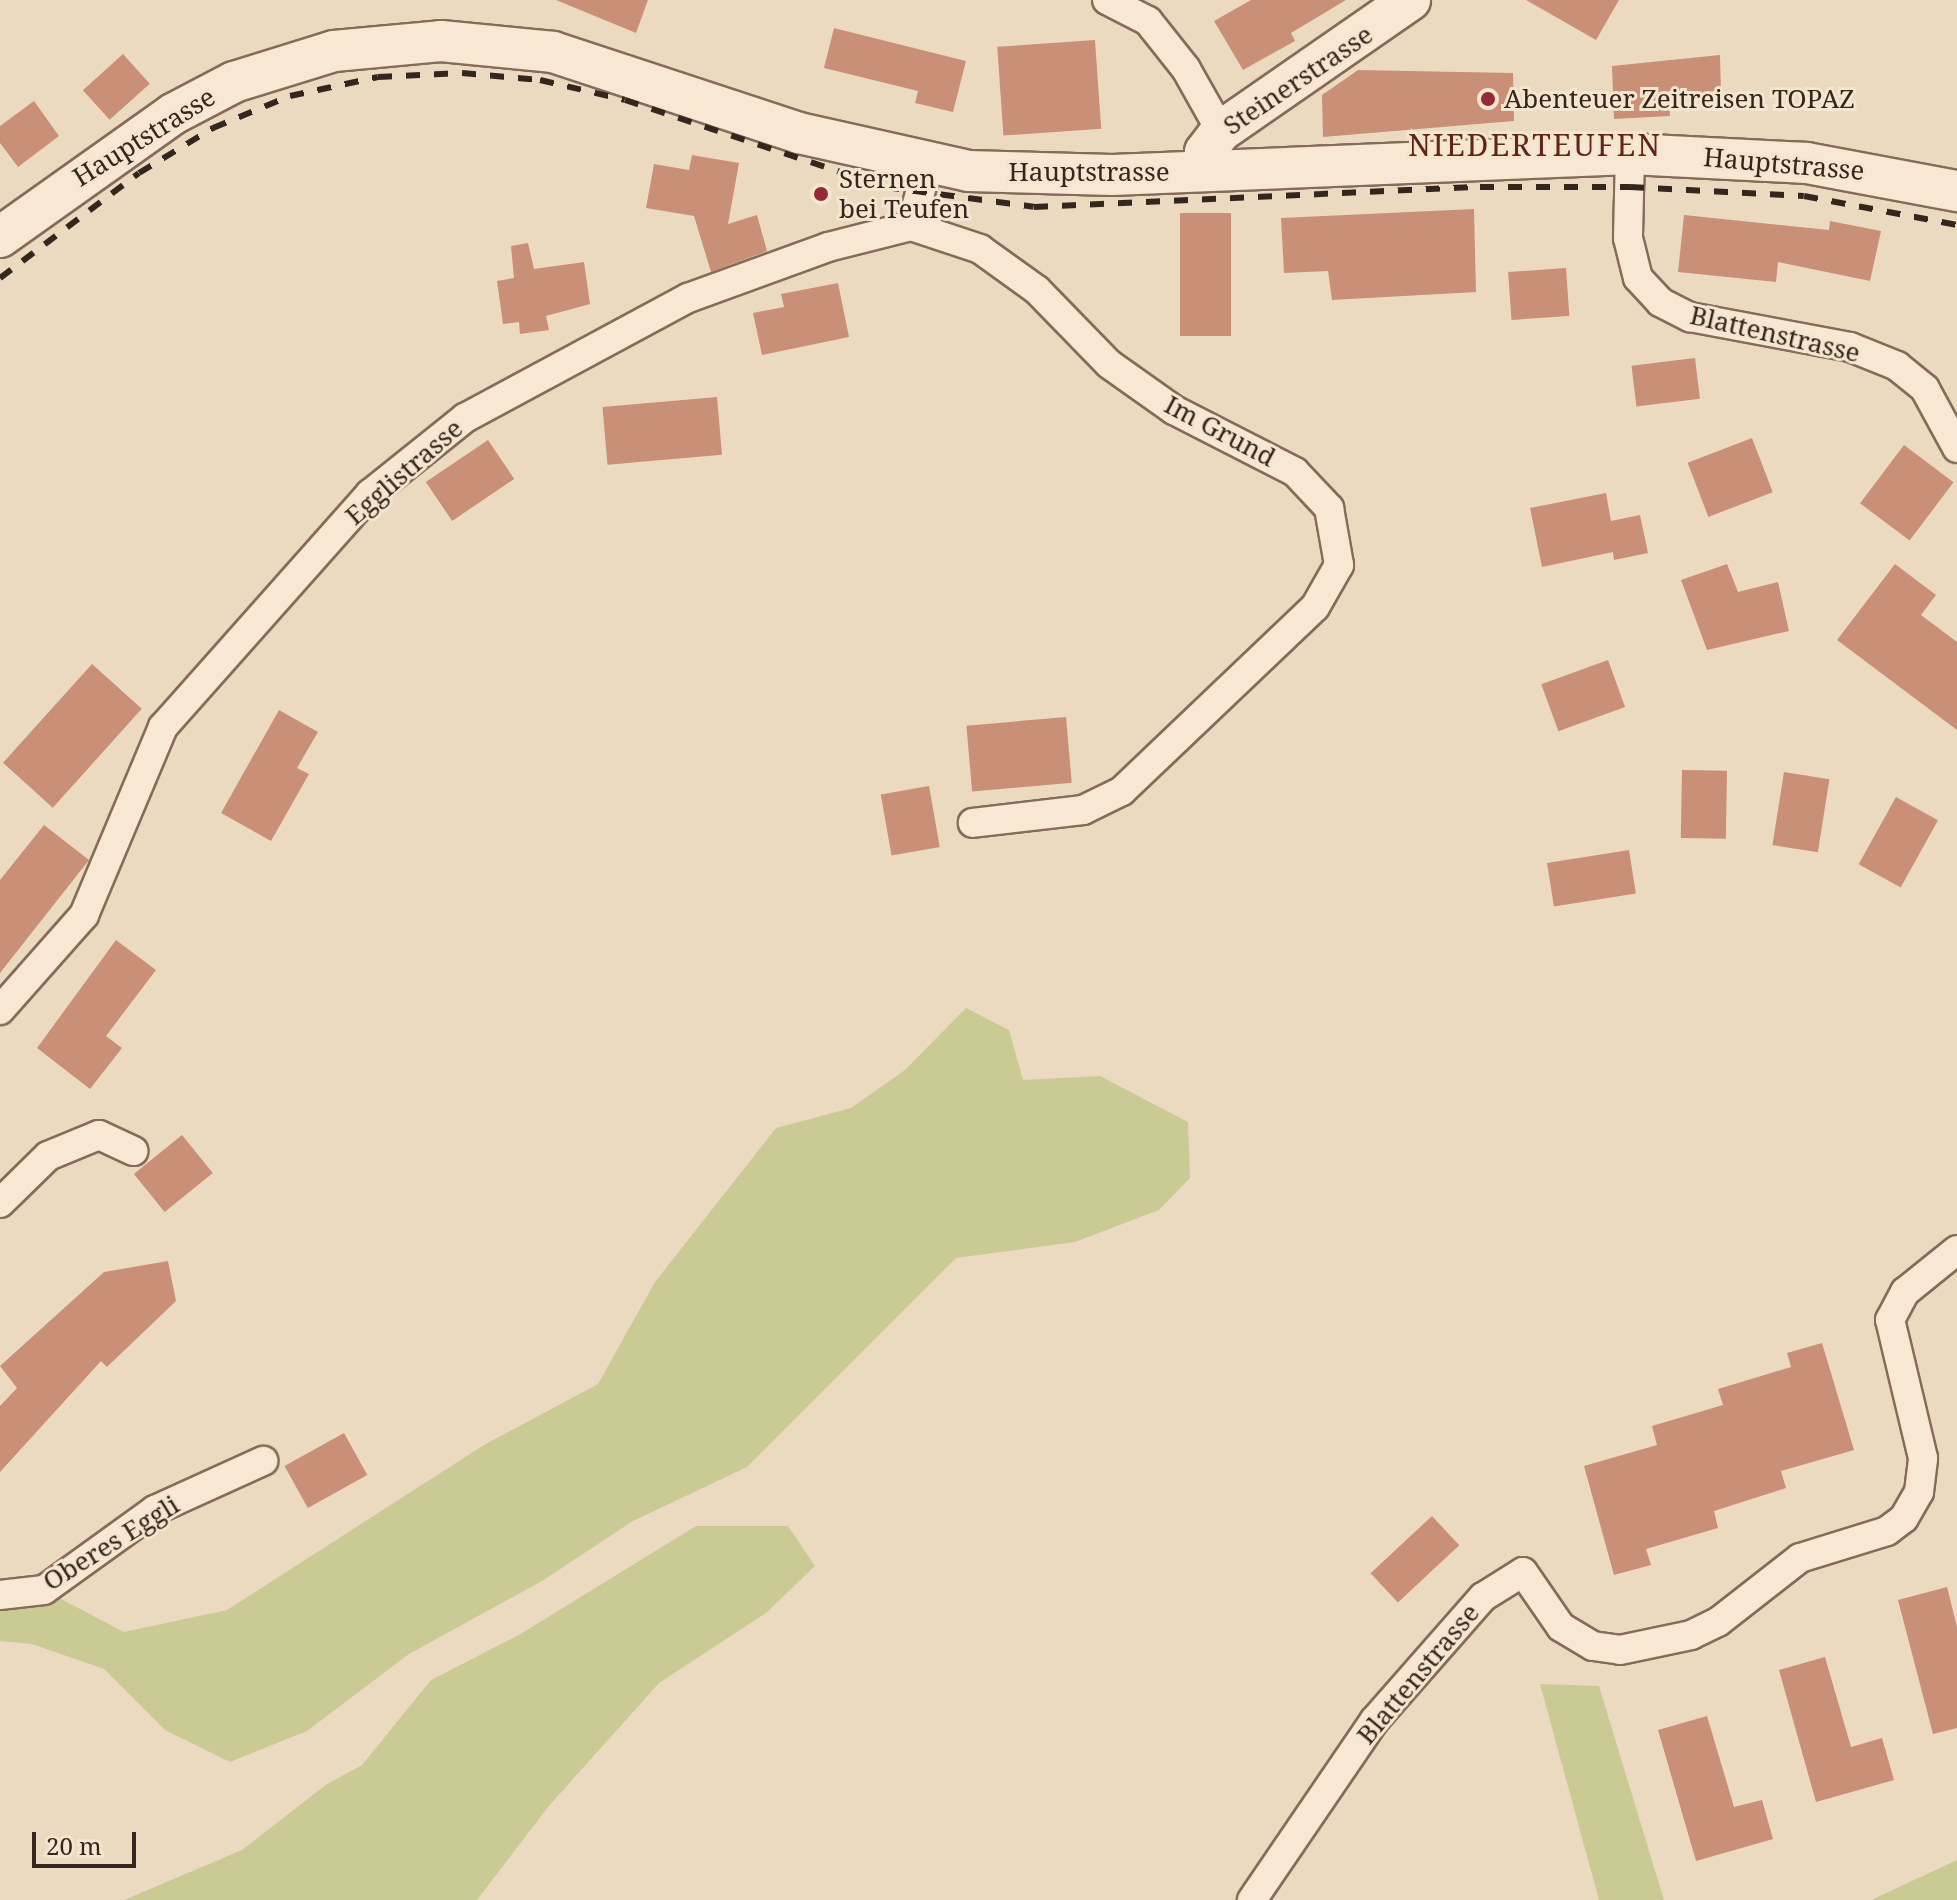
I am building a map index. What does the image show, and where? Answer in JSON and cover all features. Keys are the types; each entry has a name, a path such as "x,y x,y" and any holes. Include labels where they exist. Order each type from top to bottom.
{"street":[{"path":"1107,0 1148,21 1186,69 1221,131"},
{"name":"Steinerstrasse","path":"1205,171 1205,152 1221,131 1410,0"},
{"name":"Hauptstrasse","path":"0,237 173,114 234,82 296,61 378,45 441,41 553,52 799,133 928,164 1034,176 1630,154 1807,163 1957,191"},
{"name":"Blattenstrasse","path":"1630,154 1628,238 1638,278 1660,302 1690,317 1850,347 1897,366 1925,389 1957,448"},
{"path":"911,226 928,164"},
{"name":"Im Grund","path":"911,226 980,249 1037,290 1109,364 1174,410 1295,472 1329,508 1339,565 1315,607 1122,791 1083,810 973,823"},
{"name":"Egglistrasse","path":"0,1010 84,915 147,757 171,715 370,494 465,418 688,298 828,247 911,226"},
{"path":"0,1203 48,1156 99,1135 133,1151"},
{"name":"Blattenstrasse","path":"1252,1900 1374,1721 1483,1597 1523,1572 1561,1627 1593,1646 1620,1650 1691,1635 1718,1622 1800,1558 1887,1531 1904,1518 1919,1492 1923,1458 1890,1320 1905,1292 1957,1250"},
{"name":"Oberes Eggli","path":"0,1595 44,1590 155,1510 263,1461"}],"green space":[{"path":"966,1008 1009,1030 1023,1080 1100,1076 1188,1122 1190,1178 1159,1210 1075,1242 956,1258 747,1467 633,1521 542,1581 409,1654 307,1731 230,1762 165,1730 104,1669 32,1644 0,1641 0,1595 44,1590 124,1632 227,1610 484,1445 598,1384 655,1282 776,1128 851,1108 905,1070"},
{"path":"696,1526 788,1526 815,1566 766,1613 659,1683 548,1807 477,1900 124,1900 242,1850 327,1784 362,1765 431,1680 519,1635"},
{"path":"1540,1684 1599,1686 1664,1900 1599,1900"},
{"path":"1957,1860 1957,1900 1871,1900"}],"building":[{"path":"556,0 648,0 636,33"},
{"path":"1251,0 1346,0 1291,33 1295,41 1243,70 1214,21"},
{"path":"1526,0 1619,0 1596,40"},
{"path":"834,28 966,61 953,112 915,103 918,91 824,68"},
{"path":"1095,40 1101,129 1003,136 997,47"},
{"path":"123,54 150,84 110,120 83,90"},
{"path":"1720,55 1721,95 1669,97 1670,116 1614,119 1612,66"},
{"path":"1358,70 1513,73 1514,121 1323,137 1322,95"},
{"path":"34,101 59,136 18,167 0,143 0,126"},
{"path":"692,155 739,163 728,224 757,215 767,251 711,272 694,216 646,208 654,164 689,170"},
{"path":"1474,209 1476,292 1332,300 1328,271 1284,273 1281,218"},
{"path":"1180,213 1231,213 1231,336 1180,336"},
{"path":"1684,215 1829,230 1830,221 1881,231 1870,281 1778,262 1776,282 1678,272"},
{"path":"528,243 534,269 584,262 590,304 546,316 549,330 520,334 519,322 503,324 497,281 514,278 511,246"},
{"path":"1566,268 1569,316 1511,320 1508,272"},
{"path":"838,283 849,337 762,355 753,313 784,307 781,294"},
{"path":"1695,358 1700,399 1636,406 1631,366"},
{"path":"717,397 722,455 607,465 602,407"},
{"path":"1752,438 1773,492 1708,517 1688,463"},
{"path":"488,440 514,479 452,521 426,482"},
{"path":"1904,445 1954,482 1910,541 1860,503"},
{"path":"1606,493 1611,521 1640,515 1648,553 1614,560 1613,552 1542,567 1530,508"},
{"path":"1727,564 1738,592 1778,582 1789,631 1707,650 1681,580"},
{"path":"1895,564 1936,595 1921,615 1957,642 1957,730 1837,640"},
{"path":"1608,660 1625,707 1558,731 1541,684"},
{"path":"92,664 142,709 53,808 3,763"},
{"path":"279,710 318,732 297,768 309,774 271,841 221,813"},
{"path":"1066,717 1072,783 972,791 966,726"},
{"path":"1682,770 1727,771 1726,839 1681,838"},
{"path":"1784,772 1829,779 1818,852 1772,845"},
{"path":"929,786 940,847 892,856 881,795"},
{"path":"1896,797 1938,820 1901,888 1859,864"},
{"path":"44,825 89,860 0,973 0,880"},
{"path":"1629,850 1636,893 1554,906 1547,863"},
{"path":"116,940 156,970 106,1036 122,1048 90,1089 37,1048"},
{"path":"182,1135 213,1173 165,1212 134,1174"},
{"path":"168,1261 176,1301 107,1367 101,1361 0,1472 0,1406 17,1388 0,1366 104,1272"},
{"path":"1822,1343 1854,1450 1781,1471 1786,1488 1714,1511 1718,1528 1646,1549 1651,1565 1614,1575 1584,1466 1657,1445 1652,1426 1723,1405 1718,1389 1791,1367 1787,1353"},
{"path":"344,1433 367,1475 308,1508 285,1466"},
{"path":"1432,1516 1459,1545 1398,1603 1371,1573"},
{"path":"1947,1587 1957,1627 1957,1728 1933,1734 1898,1600"},
{"path":"1825,1657 1851,1747 1882,1738 1894,1780 1816,1802 1779,1670"},
{"path":"1707,1716 1734,1807 1762,1800 1773,1839 1696,1861 1658,1730"}],"railway":[{"path":"0,278 139,173 213,128 290,96 378,77 462,73 540,80 625,100 885,187 1034,207 1480,187 1630,187 1804,196 1957,225"}],"place":[{"name":"Abenteuer Zeitreisen TOPAZ","path":"1488,99"},
{"name":"Sternen bei Teufen","path":"821,194"}],"district":[{"name":"NIEDERTEUFEN","path":"1535,145"}]}
